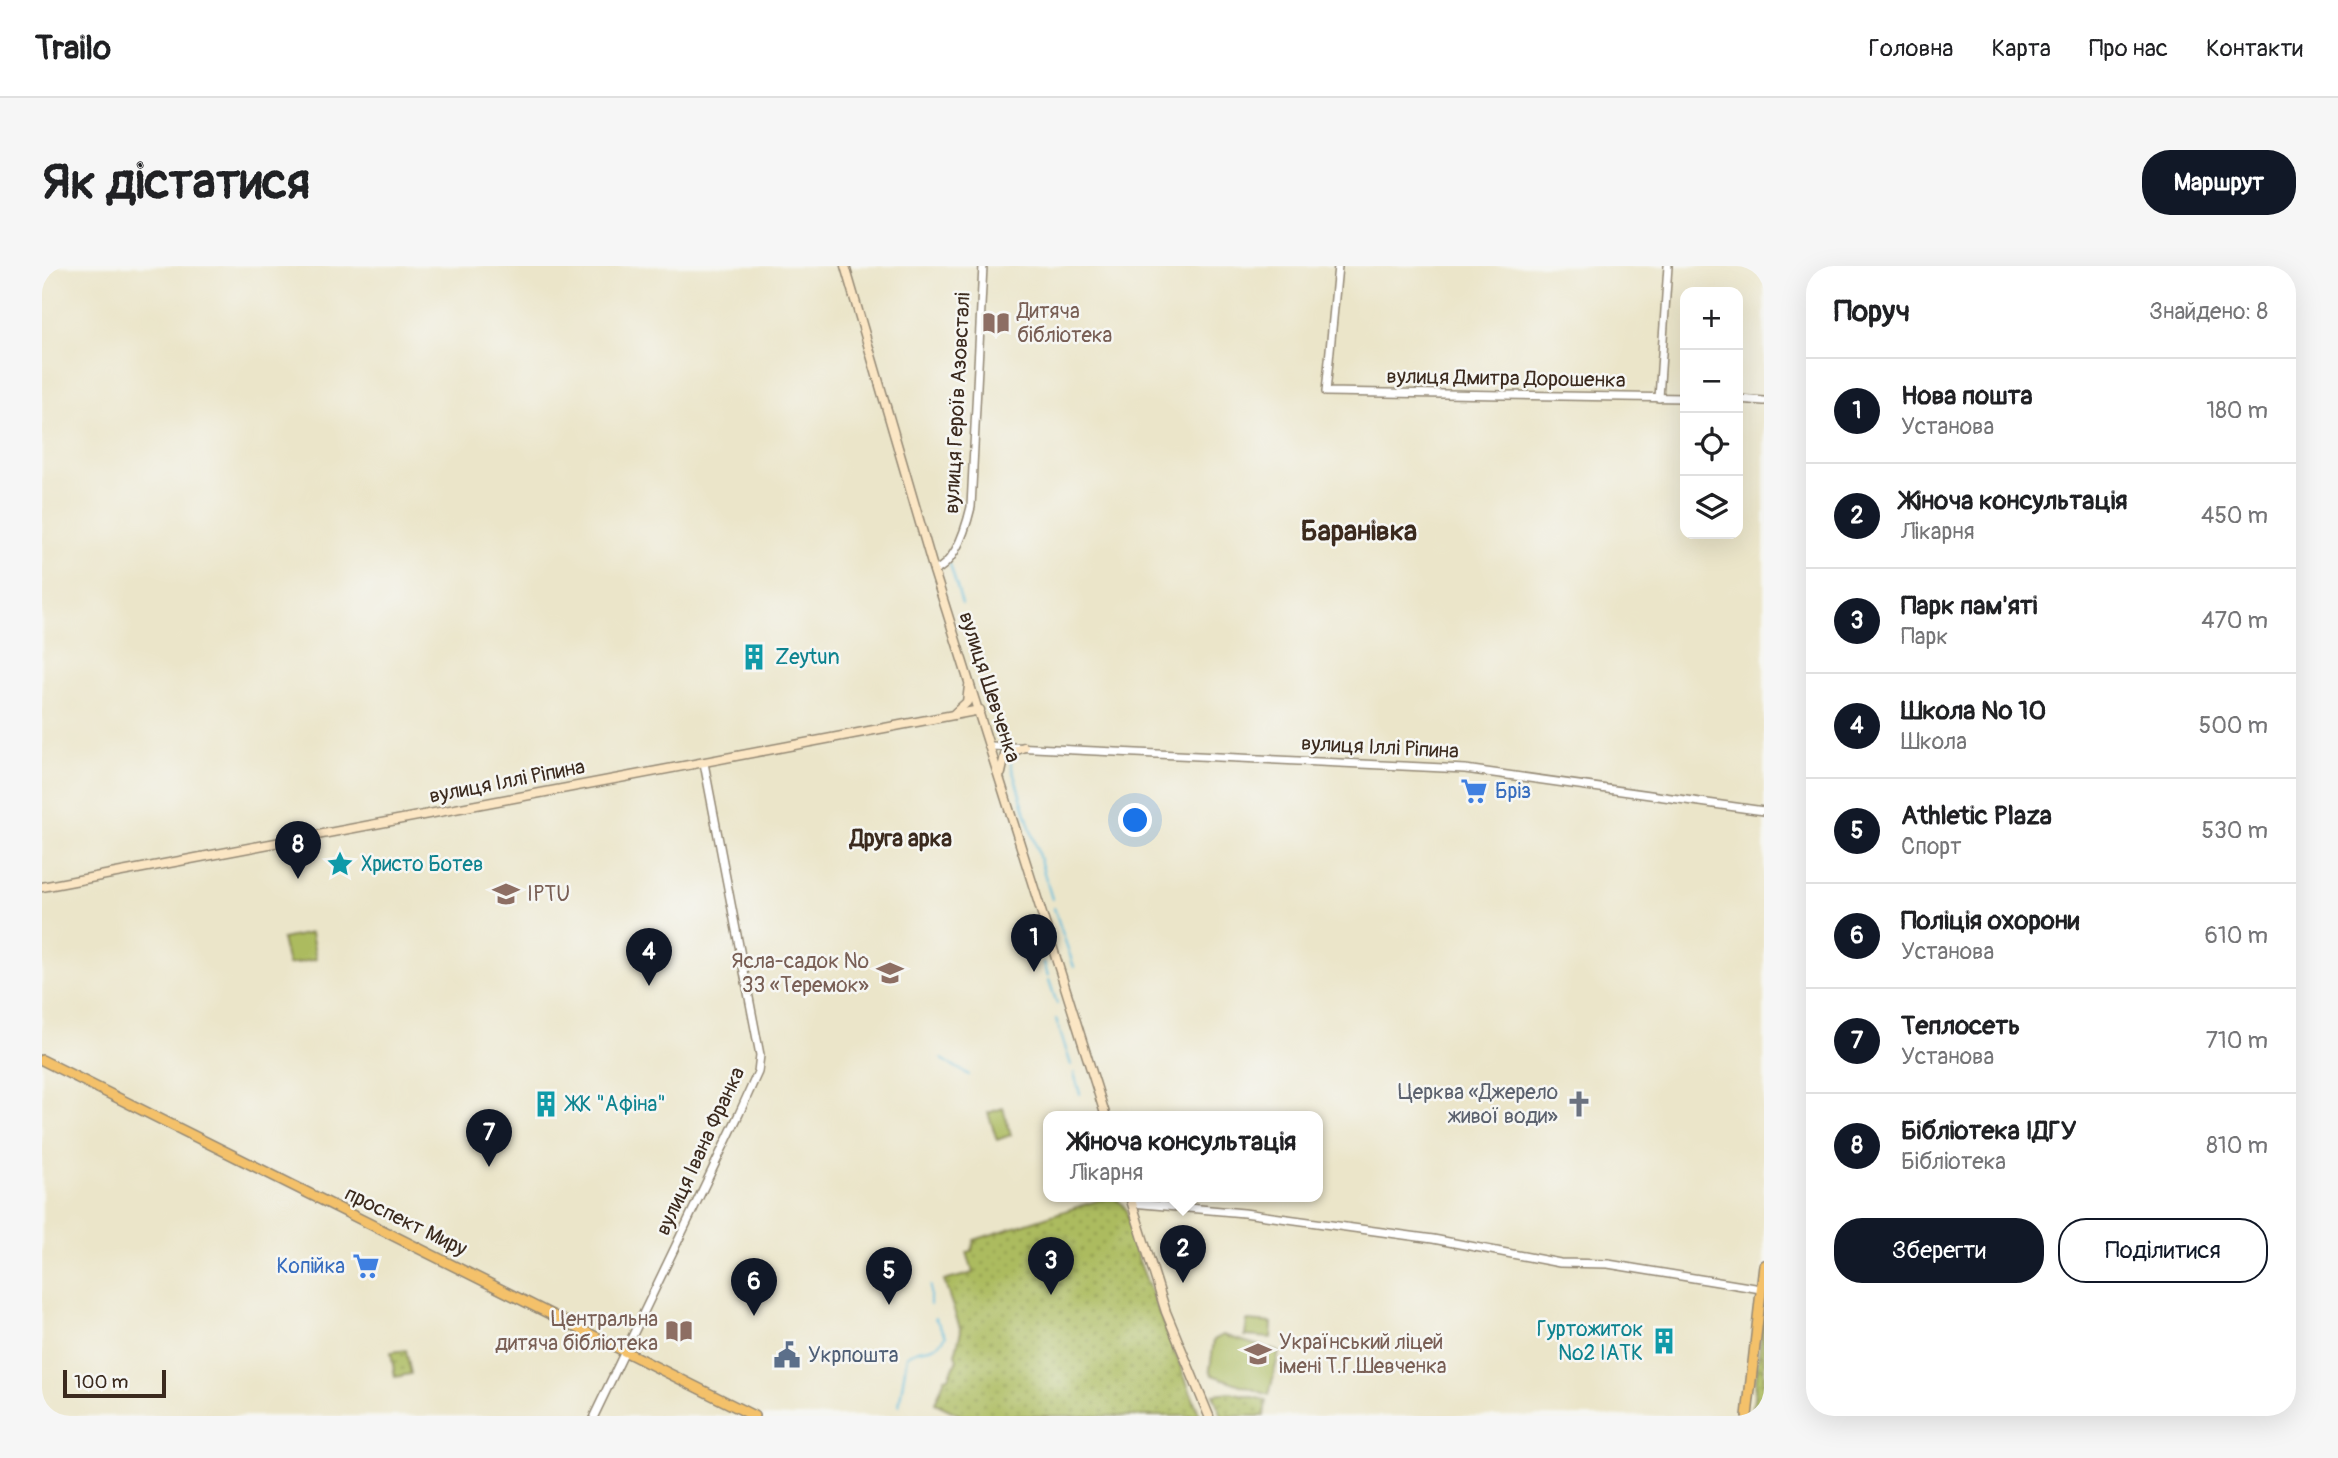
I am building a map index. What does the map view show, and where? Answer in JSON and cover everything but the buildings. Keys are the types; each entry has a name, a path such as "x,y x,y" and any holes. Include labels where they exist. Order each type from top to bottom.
{"main road":[{"name":"вулиця Шевченка","path":"845,266 934,571 980,710 1103,1111"},
{"path":"944,717 958,711 967,702 968,677"},
{"name":"вулиця Іллі Ріпина","path":"42,887 980,710"},
{"path":"1001,779 1005,755 1024,747"},
{"name":"проспект Миру","path":"42,1060 754,1416"},
{"path":"1132,1202 1170,1322 1209,1416"},
{"path":"1747,1416 1764,1265"}],"street":[{"name":"вулиця Героїв Азовсталі","path":"934,571 943,566 954,551 965,530 971,507 983,266"},
{"name":"вулиця Дмитра Дорошенка","path":"1338,266 1326,392 1680,398"},
{"path":"1659,398 1668,266"},
{"path":"1743,400 1764,401"},
{"name":"вулиця Іллі Ріпина","path":"991,746 1465,769 1764,811"},
{"name":"вулиця Івана Франка","path":"594,1416 739,1114 760,1064 704,763"},
{"path":"1148,1202 1433,1239 1560,1263 1608,1264 1763,1290"}],"green space":[{"path":"311,933 316,959 288,965 282,939"},
{"path":"1003,1108 1011,1135 997,1140 988,1113"},
{"path":"1093,1202 1120,1202 1126,1209 1137,1256 1200,1416 962,1416 935,1403 945,1378 949,1377 957,1360 955,1354 961,1331 944,1281 973,1273 967,1252 972,1251 974,1240"},
{"path":"1764,1307 1764,1416 1752,1416"},
{"path":"1247,1321 1272,1323 1271,1338 1245,1336"},
{"path":"1223,1335 1279,1352 1269,1395 1212,1375 1210,1369 1214,1340"},
{"path":"406,1350 411,1374 395,1377 391,1352"},
{"path":"1231,1392 1266,1400 1264,1416 1222,1416 1213,1394"}],"waterway":[{"path":"950,564 962,604"},
{"path":"990,701 1000,731"},
{"path":"1009,756 1011,763"},
{"path":"1011,765 1052,899"},
{"path":"1054,908 1074,967"},
{"path":"1044,963 1048,976"},
{"path":"1049,980 1057,1004"},
{"path":"1056,1019 1071,1065"},
{"path":"942,1059 969,1075"},
{"path":"1074,1073 1080,1094"},
{"path":"930,1286 930,1305"},
{"path":"899,1406 907,1356 917,1350 931,1348 946,1336 935,1318"},
{"path":"1285,1343 1319,1350 1330,1347 1344,1350"}],"place":[{"name":"Дитяча бібліотека","path":"996,323"},
{"name":"Zeytun","path":"754,657"},
{"name":"Бріз","path":"1474,791"},
{"name":"Христо Ботев","path":"340,864"},
{"name":"Бібліотека ІДГУ","path":"298,879"},
{"name":"IPTU","path":"506,894"},
{"name":"Нова пошта","path":"1034,972"},
{"name":"Ясла-садок № 33 «Теремок»","path":"890,973"},
{"name":"Школа № 10","path":"649,986"},
{"name":"ЖК \"Афіна\"","path":"546,1104"},
{"name":"Церква «Джерело живої води»","path":"1579,1104"},
{"name":"Теплосеть","path":"489,1167"},
{"name":"Копійка","path":"366,1266"},
{"name":"Жіноча консультація","path":"1183,1283"},
{"name":"Парк пам'яті","path":"1051,1295"},
{"name":"Athletic Plaza","path":"889,1305"},
{"name":"Поліція охорони","path":"754,1316"},
{"name":"Центральна дитяча бібліотека","path":"679,1331"},
{"name":"Гуртожиток №2 ІАТК","path":"1664,1341"},
{"name":"Український ліцей імені Т.Г.Шевченка","path":"1258,1354"},
{"name":"Укрпошта","path":"787,1355"}],"district":[{"name":"Баранівка","path":"1359,530"},
{"name":"Друга арка","path":"901,838"}]}
